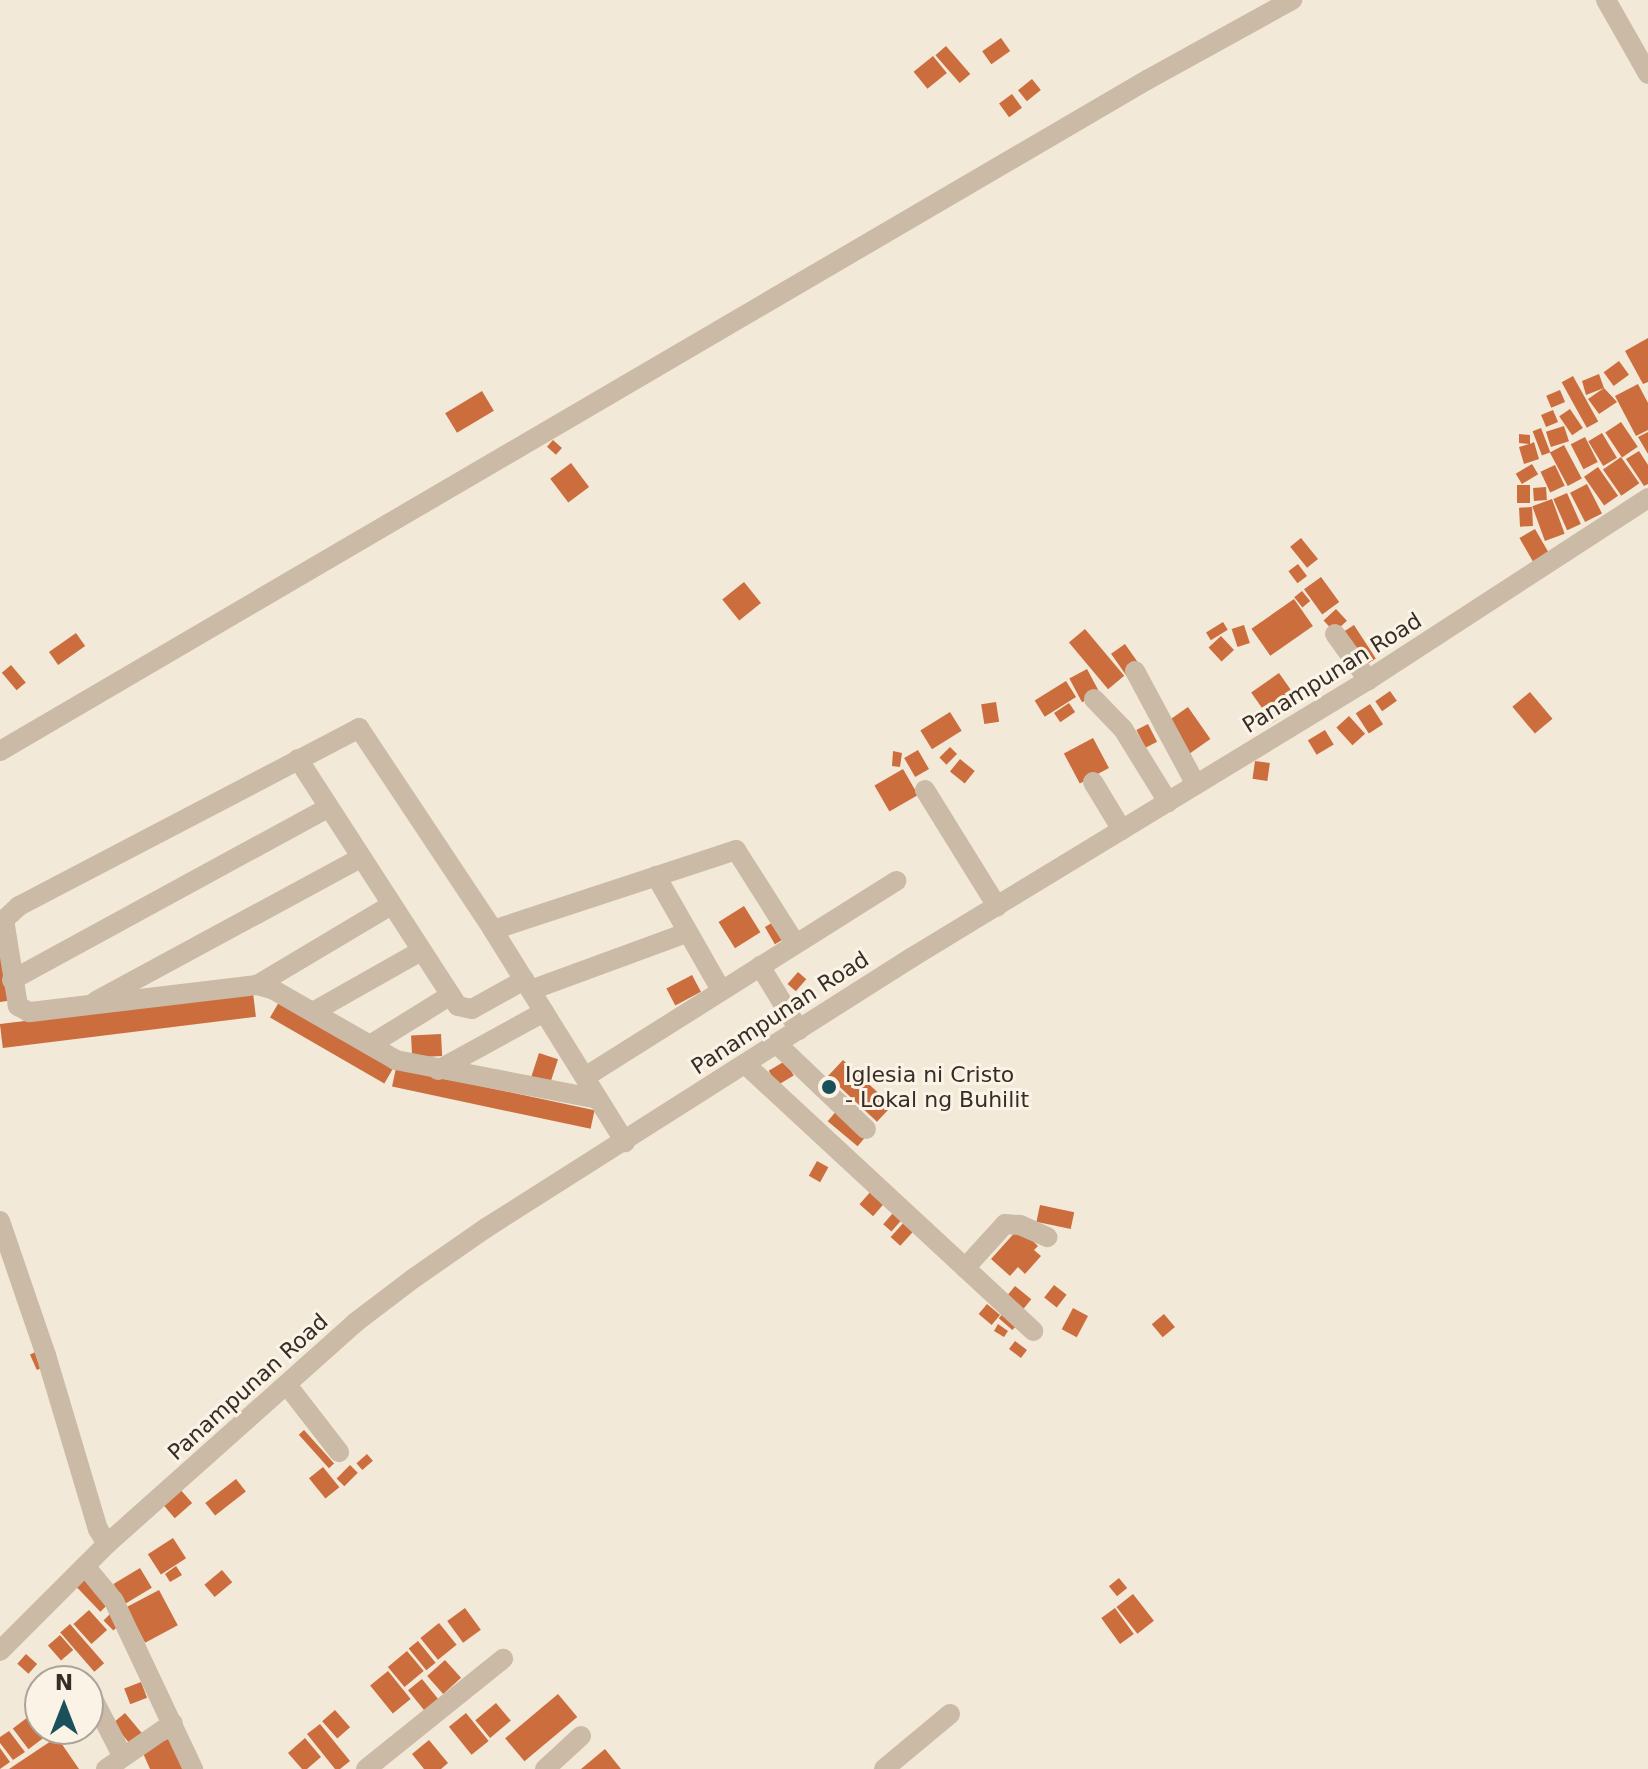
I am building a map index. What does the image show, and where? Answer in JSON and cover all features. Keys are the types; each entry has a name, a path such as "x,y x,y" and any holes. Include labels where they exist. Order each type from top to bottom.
{"street":[{"path":"0,751 1147,80 1292,0"},
{"path":"1606,0 1648,74"},
{"name":"Panampunan Road","path":"0,1651 107,1544 356,1322 414,1278 486,1228 799,1030 1368,680 1648,498"},
{"path":"1335,634 1368,680"},
{"path":"1135,671 1196,785"},
{"path":"1094,699 1123,729 1168,802"},
{"path":"598,1099 396,1060 272,989 257,985 29,1012 18,1006 4,935 4,920 9,913 359,728 493,930 625,1142"},
{"path":"298,759 458,1006 472,1009 528,985 686,933"},
{"path":"1093,782 1122,830"},
{"path":"925,790 997,906"},
{"path":"12,980 328,808"},
{"path":"493,930 736,850 795,943"},
{"path":"87,1007 360,858"},
{"path":"656,876 721,990"},
{"path":"585,1077 896,881"},
{"path":"257,985 391,905"},
{"path":"313,1012 421,951"},
{"path":"760,966 799,1030"},
{"path":"370,1045 451,995"},
{"path":"438,1070 544,1012"},
{"path":"777,1044 866,1129"},
{"path":"745,1064 1033,1331"},
{"path":"0,1221 46,1355 98,1529 107,1544"},
{"path":"965,1268 1005,1224 1020,1225 1047,1237"},
{"path":"287,1385 339,1452"},
{"path":"85,1566 114,1601 193,1769"},
{"path":"366,1769 503,1659"},
{"path":"884,1769 950,1714"},
{"path":"104,1733 115,1763 173,1723"},
{"path":"545,1769 581,1736"}],"building":[{"path":"1001,38 1010,51 991,64 982,51"},
{"path":"946,46 970,74 960,83 935,55"},
{"path":"933,56 947,73 927,89 914,72"},
{"path":"1032,79 1041,90 1027,101 1018,90"},
{"path":"1012,94 1022,108 1009,117 999,103"},
{"path":"1648,338 1648,382 1643,384 1625,351"},
{"path":"1619,361 1629,375 1614,386 1604,372"},
{"path":"1599,374 1604,388 1586,395 1582,381"},
{"path":"1573,376 1598,421 1587,428 1562,382"},
{"path":"1638,384 1648,403 1648,430 1636,436 1615,396"},
{"path":"1604,388 1617,402 1599,414 1588,399"},
{"path":"1560,390 1565,402 1551,408 1546,396"},
{"path":"482,391 494,411 457,433 445,413"},
{"path":"1570,409 1583,428 1572,435 1559,416"},
{"path":"1553,410 1558,422 1546,427 1541,415"},
{"path":"1621,422 1638,447 1622,457 1605,433"},
{"path":"1564,426 1569,441 1551,447 1546,432"},
{"path":"1541,428 1550,452 1542,455 1533,431"},
{"path":"1648,432 1648,454 1638,437"},
{"path":"1602,433 1617,458 1603,466 1588,441"},
{"path":"1519,434 1530,435 1530,444 1534,442 1539,459 1524,464 1519,447 1529,444 1519,443"},
{"path":"1585,437 1598,462 1583,469 1571,444"},
{"path":"553,440 562,448 556,455 547,447"},
{"path":"1564,445 1582,479 1568,486 1550,453"},
{"path":"1639,451 1648,465 1648,484 1644,486 1626,459"},
{"path":"1621,457 1639,483 1621,496 1603,470"},
{"path":"571,463 589,487 568,503 550,479"},
{"path":"1532,464 1538,474 1522,484 1516,474"},
{"path":"1555,465 1565,486 1550,493 1540,472"},
{"path":"1598,467 1618,496 1604,505 1584,477"},
{"path":"1587,484 1602,513 1585,522 1570,493"},
{"path":"1517,485 1530,485 1530,503 1517,503"},
{"path":"1546,487 1547,500 1534,501 1533,488"},
{"path":"1567,493 1581,524 1567,530 1553,499"},
{"path":"1552,499 1565,534 1545,541 1532,506"},
{"path":"1532,507 1533,526 1520,527 1519,508"},
{"path":"1535,529 1549,553 1533,562 1519,538"},
{"path":"1301,538 1318,559 1307,568 1290,547"},
{"path":"1298,564 1307,576 1297,583 1288,571"},
{"path":"1321,577 1339,602 1322,614 1304,589"},
{"path":"744,582 761,603 739,621 722,600"},
{"path":"1302,591 1310,601 1302,607 1294,597"},
{"path":"1294,599 1313,626 1270,656 1251,629"},
{"path":"1336,609 1347,621 1334,632 1324,621"},
{"path":"1223,622 1228,630 1211,640 1206,633"},
{"path":"1244,625 1250,643 1238,647 1232,629"},
{"path":"1354,625 1376,659 1358,670 1336,636"},
{"path":"1085,629 1124,676 1108,689 1069,642"},
{"path":"76,633 85,646 58,665 49,652"},
{"path":"1221,636 1234,650 1222,661 1209,648"},
{"path":"1125,644 1144,671 1130,681 1111,654"},
{"path":"11,665 26,683 17,690 2,673"},
{"path":"1087,669 1100,693 1082,702 1069,678"},
{"path":"1279,673 1300,703 1272,723 1251,693"},
{"path":"1066,681 1076,697 1045,717 1035,701"},
{"path":"1390,691 1397,701 1382,711 1375,701"},
{"path":"1530,692 1552,719 1535,734 1512,707"},
{"path":"996,702 999,722 984,724 981,704"},
{"path":"1069,703 1075,712 1060,722 1054,713"},
{"path":"1370,704 1383,724 1369,733 1356,713"},
{"path":"1188,707 1210,739 1178,762 1155,730"},
{"path":"950,712 962,731 932,749 920,731"},
{"path":"1349,716 1365,734 1352,745 1336,727"},
{"path":"1148,724 1157,742 1145,748 1136,730"},
{"path":"1325,730 1334,745 1317,755 1308,740"},
{"path":"1093,738 1109,768 1080,784 1064,753"},
{"path":"950,747 957,754 946,765 939,758"},
{"path":"918,750 929,769 915,777 904,758"},
{"path":"893,751 902,753 900,767 892,766"},
{"path":"960,759 975,771 965,783 950,771"},
{"path":"1255,761 1270,763 1267,781 1252,779"},
{"path":"903,769 918,795 889,811 874,786"},
{"path":"744,906 760,932 735,948 719,922"},
{"path":"777,920 787,937 775,944 765,927"},
{"path":"0,939 14,1000 0,1002"},
{"path":"798,972 806,979 796,991 788,984"},
{"path":"692,975 701,992 675,1005 666,989"},
{"path":"253,993 256,1017 3,1048 0,1024"},
{"path":"279,1002 393,1068 384,1084 270,1018"},
{"path":"441,1034 442,1056 412,1058 411,1036"},
{"path":"539,1053 558,1059 550,1085 531,1079"},
{"path":"843,1060 892,1106 877,1122 828,1076"},
{"path":"785,1061 794,1076 777,1085 769,1071"},
{"path":"396,1068 595,1110 591,1129 392,1087"},
{"path":"838,1109 868,1134 858,1146 828,1121"},
{"path":"817,1161 828,1167 820,1182 809,1176"},
{"path":"872,1190 886,1202 873,1216 860,1204"},
{"path":"1040,1205 1074,1212 1071,1229 1036,1222"},
{"path":"893,1213 901,1220 891,1232 883,1224"},
{"path":"906,1220 916,1229 900,1246 891,1237"},
{"path":"1019,1228 1038,1246 1034,1250 1041,1256 1025,1274 1018,1267 1010,1276 991,1259"},
{"path":"1054,1285 1067,1295 1057,1307 1044,1298"},
{"path":"1015,1286 1031,1299 1023,1309 1007,1296"},
{"path":"987,1304 1000,1315 992,1325 979,1314"},
{"path":"1073,1308 1088,1316 1077,1337 1062,1329"},
{"path":"1006,1310 1020,1322 1012,1330 999,1318"},
{"path":"1164,1314 1175,1327 1163,1337 1152,1324"},
{"path":"998,1324 1008,1331 1004,1337 994,1331"},
{"path":"1015,1341 1027,1350 1021,1358 1009,1349"},
{"path":"40,1350 47,1366 37,1370 30,1354"},
{"path":"304,1430 334,1463 329,1468 299,1435"},
{"path":"367,1454 373,1461 362,1470 356,1463"},
{"path":"350,1465 358,1473 344,1486 337,1478"},
{"path":"323,1467 339,1487 325,1499 309,1478"},
{"path":"236,1479 246,1492 215,1516 205,1503"},
{"path":"179,1488 192,1503 175,1518 162,1503"},
{"path":"173,1538 186,1558 161,1574 148,1554"},
{"path":"176,1566 182,1575 170,1582 165,1574"},
{"path":"140,1568 152,1588 125,1604 113,1584"},
{"path":"222,1570 232,1582 215,1597 204,1585"},
{"path":"84,1576 110,1603 100,1612 75,1585"},
{"path":"1119,1578 1127,1588 1117,1596 1109,1586"},
{"path":"159,1590 178,1625 145,1643 126,1607"},
{"path":"1133,1594 1154,1621 1137,1634 1116,1607"},
{"path":"465,1608 481,1630 463,1643 447,1621"},
{"path":"1115,1608 1134,1634 1120,1644 1101,1618"},
{"path":"89,1610 107,1630 91,1644 73,1624"},
{"path":"112,1612 122,1622 113,1630 104,1620"},
{"path":"439,1623 457,1645 438,1660 420,1638"},
{"path":"70,1624 104,1663 88,1665 60,1633"},
{"path":"60,1635 73,1650 61,1661 48,1645"},
{"path":"418,1641 436,1663 426,1670 409,1649"},
{"path":"407,1651 424,1671 405,1687 388,1667"},
{"path":"26,1654 37,1664 24,1665 24,1670 17,1664"},
{"path":"445,1660 461,1678 443,1694 427,1676"},
{"path":"388,1671 411,1699 393,1713 370,1685"},
{"path":"422,1679 439,1700 425,1711 408,1690"},
{"path":"141,1682 147,1698 130,1704 124,1688"},
{"path":"558,1694 577,1717 524,1761 505,1738"},
{"path":"496,1703 511,1721 490,1738 475,1720"},
{"path":"335,1710 350,1727 337,1739 322,1721"},
{"path":"125,1713 142,1733 129,1743 113,1723"},
{"path":"466,1713 489,1741 472,1755 449,1727"},
{"path":"24,1720 24,1743 13,1728"},
{"path":"320,1724 350,1761 340,1769 335,1769 307,1734"},
{"path":"9,1731 25,1752 13,1760 0,1743 0,1737"},
{"path":"170,1738 185,1769 150,1769 142,1751"},
{"path":"305,1738 321,1757 307,1769 302,1769 288,1753"},
{"path":"429,1740 448,1763 441,1769 424,1769 412,1754"},
{"path":"45,1745 62,1745 79,1769 9,1769"},
{"path":"0,1748 10,1762 0,1769"},
{"path":"605,1749 621,1769 581,1769"}],"place":[{"name":"Iglesia ni Cristo - Lokal ng Buhilit","path":"829,1087"}]}
